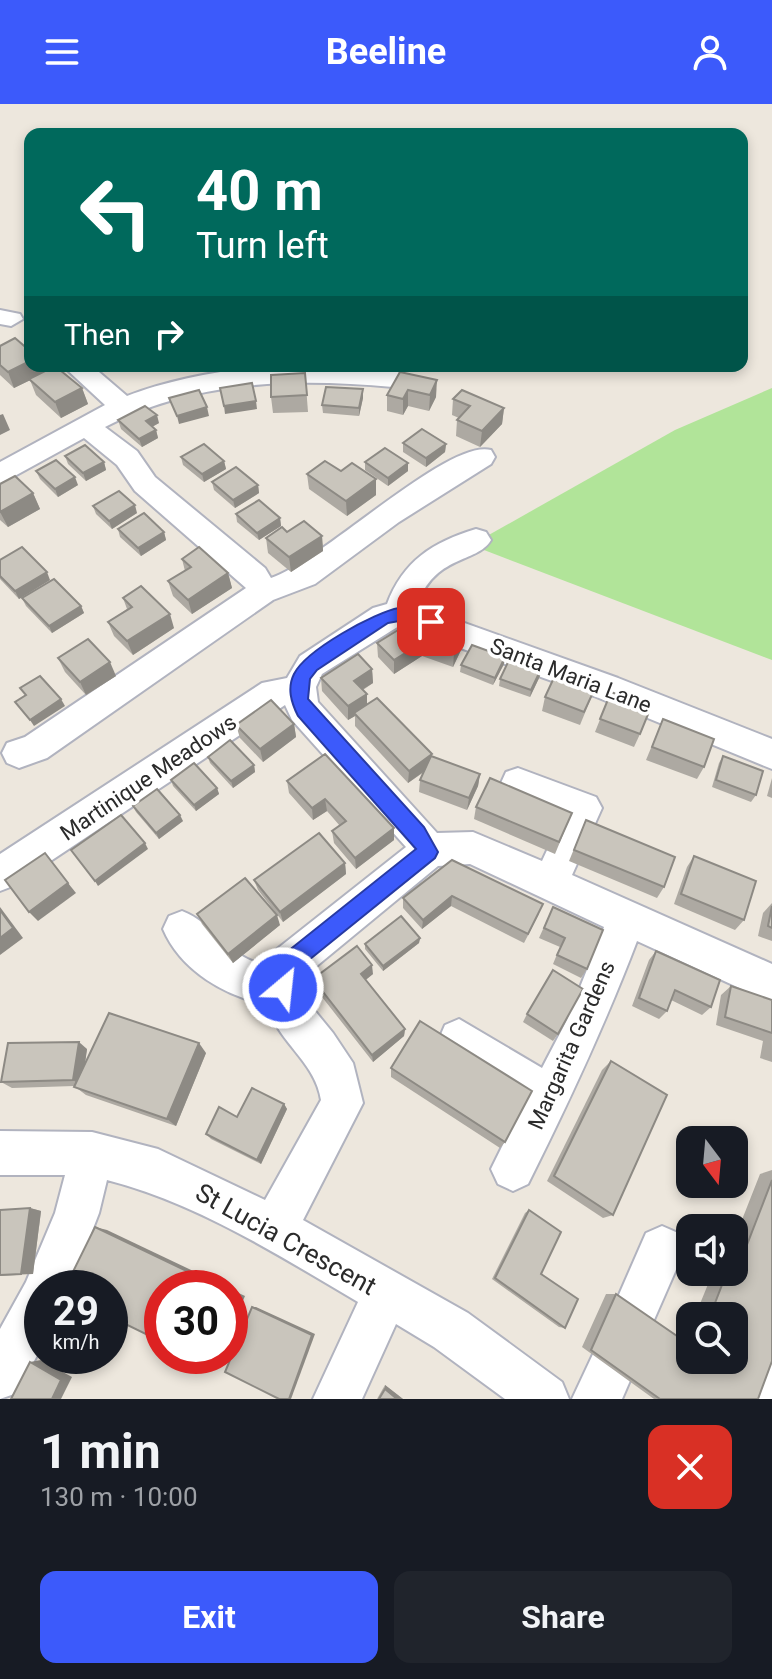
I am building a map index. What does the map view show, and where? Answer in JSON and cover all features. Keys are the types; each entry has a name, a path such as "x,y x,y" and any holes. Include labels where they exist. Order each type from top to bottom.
{"street":[{"path":"83,372 123,406"},
{"path":"0,474 123,406 162,392 245,378 376,374"},
{"path":"86,426 127,458 145,484 254,576 264,591"},
{"path":"19,753 35,748 264,591 292,585 322,566 348,543 430,486 481,457"},
{"path":"428,852 417,833 304,710 299,689 302,677 311,665 384,617 399,614 405,593 427,562 476,540"},
{"name":"Santa Maria Lane","path":"399,614 431,622 606,687 772,754"},
{"name":"Martinique Meadows","path":"0,874 274,693 299,689"},
{"path":"518,783 584,808 550,884"},
{"path":"274,1228 342,1103 338,1078 319,1047 289,1011 283,988 291,962 428,852 450,847 473,848 772,984"},
{"name":"Margarita Gardens","path":"513,1169 582,1033 626,920"},
{"path":"182,929 219,969 243,982 283,988"},
{"path":"459,1039 550,1097"},
{"name":"St Lucia Crescent","path":"0,1153 92,1154 158,1171 274,1228 451,1330 545,1399"},
{"path":"54,1270 77,1213 92,1154"},
{"path":"634,1313 662,1249"},
{"path":"337,1399 386,1294"},
{"path":"0,1376 24,1332"},
{"path":"759,1399 772,1362"}],"green space":[{"path":"772,388 772,660 471,545 675,430"}],"building":[{"path":"15,338 24,346 24,364 8,372 0,365 0,346"},
{"path":"43,372 62,372 82,388 55,402 29,379"},
{"path":"400,372 437,380 430,395 408,390 403,399 387,395"},
{"path":"305,373 307,395 271,397 271,375"},
{"path":"252,383 256,401 224,406 220,388"},
{"path":"326,387 363,389 359,408 322,405"},
{"path":"199,390 207,407 177,416 169,398"},
{"path":"462,390 504,408 482,431 457,420 470,406 453,399"},
{"path":"145,406 157,415 146,421 156,430 139,439 118,420"},
{"path":"422,429 446,444 426,458 403,443"},
{"path":"204,444 224,461 202,474 181,457"},
{"path":"85,445 104,462 83,473 65,456"},
{"path":"385,448 408,463 388,478 365,462"},
{"path":"56,460 75,477 55,489 36,471"},
{"path":"325,461 341,471 352,463 376,479 346,501 307,474"},
{"path":"236,467 258,485 233,500 212,482"},
{"path":"15,476 33,493 0,512 0,484"},
{"path":"119,491 135,505 109,521 93,506"},
{"path":"259,500 280,518 257,533 236,514"},
{"path":"144,513 164,532 138,548 118,529"},
{"path":"304,521 322,536 289,557 266,538 282,527 287,532"},
{"path":"22,547 47,572 15,591 0,576 0,560"},
{"path":"199,547 228,573 188,600 168,581 191,567 182,559"},
{"path":"54,579 81,606 49,626 22,598"},
{"path":"141,586 170,614 127,641 108,622 132,607 123,598"},
{"path":"416,619 463,636 454,653 423,642 394,660 377,643"},
{"path":"88,639 110,662 80,682 58,658"},
{"path":"472,645 505,657 495,678 461,665"},
{"path":"358,654 372,669 354,681 367,694 348,706 321,678"},
{"path":"510,658 541,669 531,690 500,679"},
{"path":"557,671 596,686 584,712 545,697"},
{"path":"40,676 61,699 30,720 15,702 26,695 20,688"},
{"path":"611,692 651,707 640,734 600,719"},
{"path":"377,698 432,754 409,771 354,713"},
{"path":"271,700 294,724 260,749 236,725"},
{"path":"663,719 714,739 704,767 652,747"},
{"path":"230,740 254,765 231,781 208,757"},
{"path":"325,754 394,828 355,858 332,831 346,821 325,799 312,808 287,781"},
{"path":"431,756 480,774 469,798 420,780"},
{"path":"723,756 763,771 756,795 716,780"},
{"path":"194,763 217,788 194,805 171,780"},
{"path":"490,778 572,813 559,842 476,807"},
{"path":"157,789 180,815 156,833 133,806"},
{"path":"121,815 145,843 95,881 71,850"},
{"path":"586,820 675,857 664,887 574,850"},
{"path":"319,833 345,863 280,912 254,880"},
{"path":"45,853 68,883 29,912 5,880"},
{"path":"694,856 756,881 744,920 681,894"},
{"path":"452,860 543,904 528,934 452,896 423,920 403,898"},
{"path":"245,878 277,915 228,954 197,914"},
{"path":"772,906 772,928 768,926"},
{"path":"553,907 603,930 587,969 557,955 565,938 544,928"},
{"path":"0,910 13,928 0,938"},
{"path":"401,916 420,938 383,966 365,944"},
{"path":"357,946 372,965 361,974 405,1029 372,1055 313,979"},
{"path":"656,951 720,980 711,1007 675,990 667,1011 639,998"},
{"path":"553,970 583,989 558,1034 527,1014"},
{"path":"731,986 772,1000 772,1033 725,1017"},
{"path":"109,1013 199,1043 167,1119 74,1087"},
{"path":"420,1021 532,1091 505,1142 391,1068"},
{"path":"79,1042 73,1080 1,1082 8,1043"},
{"path":"611,1061 667,1095 613,1215 554,1176"},
{"path":"252,1088 284,1104 257,1160 206,1134 219,1107 237,1117"},
{"path":"772,1180 772,1361 758,1399 660,1399 591,1350 616,1294 676,1335 676,1374 748,1374 748,1302 715,1302 722,1286 748,1286 748,1242"},
{"path":"30,1208 21,1274 0,1275 0,1210"},
{"path":"529,1210 561,1232 541,1274 578,1299 565,1328 495,1278"},
{"path":"95,1227 185,1270 144,1270 144,1333 128,1325 128,1270 74,1270"},
{"path":"252,1307 312,1335 289,1399 279,1399 229,1374 248,1374 248,1317"},
{"path":"24,1374 51,1374 61,1380 52,1399 11,1399"},
{"path":"385,1389 397,1399 379,1399"}],"route":[{"path":"283,988 291,962 428,852 417,833 304,710 299,699 302,677 311,665 384,617 399,614 431,622"}]}
